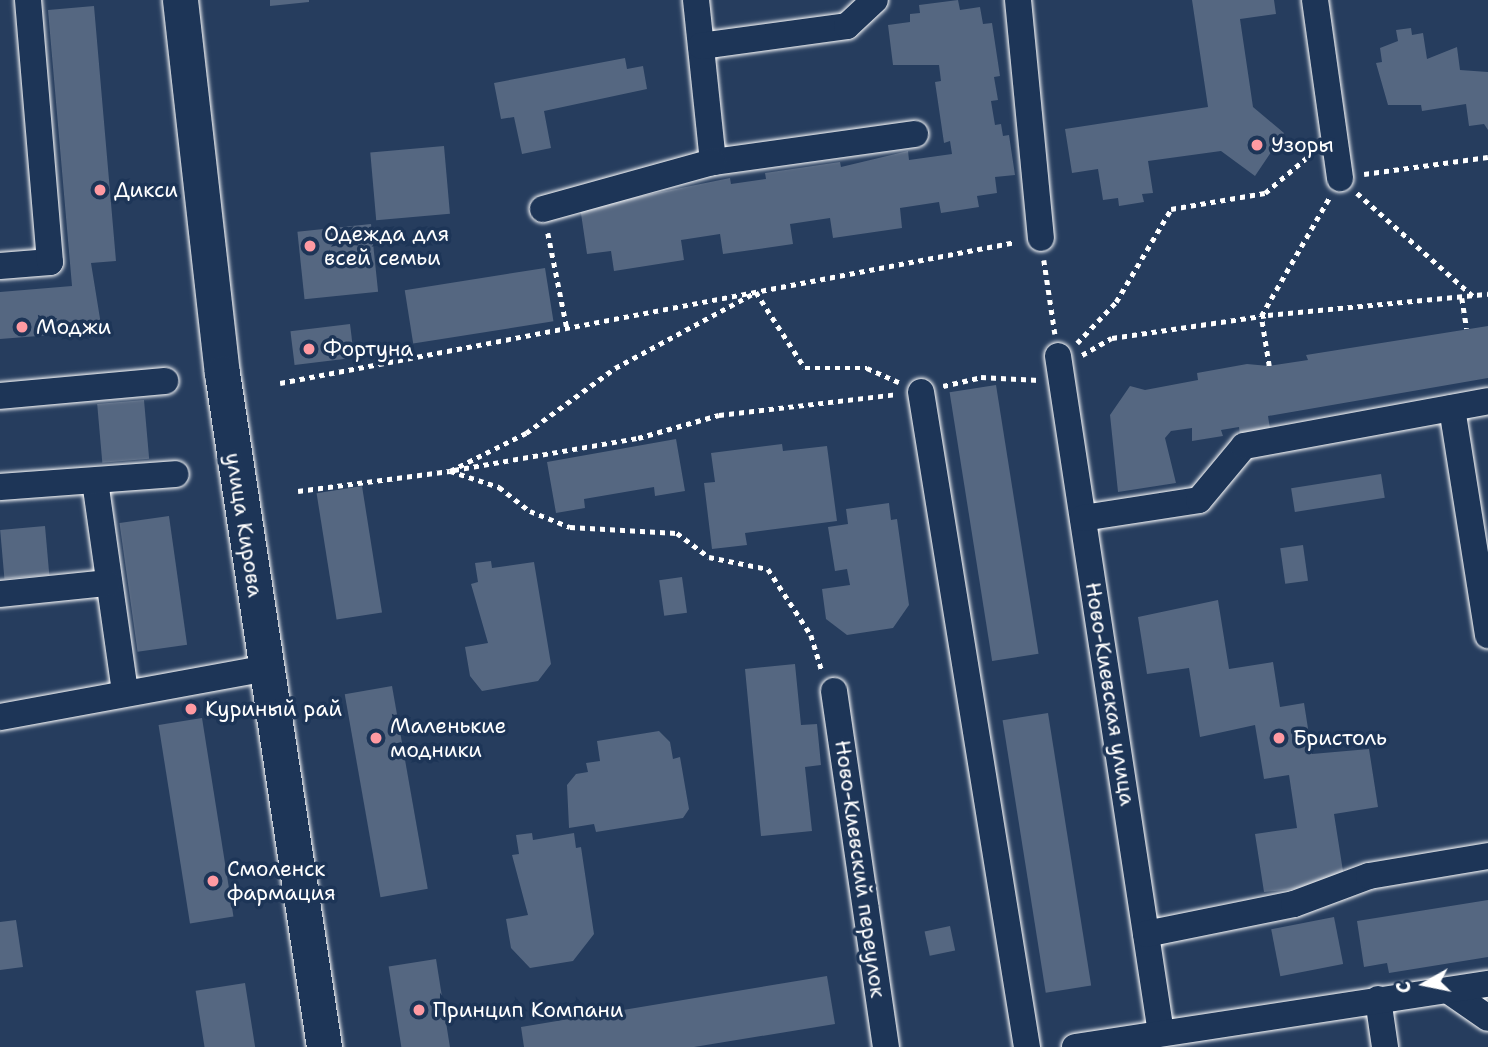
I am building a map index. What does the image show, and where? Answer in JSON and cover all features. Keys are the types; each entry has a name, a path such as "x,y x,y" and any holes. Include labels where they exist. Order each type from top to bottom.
{"main road":[{"name":"улица Кирова","path":"180,0 222,373 324,1047"}],"street":[{"path":"0,266 50,262 28,0"},
{"path":"696,0 713,162"},
{"path":"701,46 847,26 875,0"},
{"path":"1018,0 1041,238"},
{"path":"1315,0 1340,178"},
{"path":"543,209 713,162 915,134"},
{"name":"Ново-Киевская улица","path":"1060,367 1161,1032"},
{"path":"0,397 165,381"},
{"path":"922,391 1027,1047"},
{"path":"1083,518 1199,500 1244,446 1488,401"},
{"path":"1452,408 1488,635"},
{"path":"0,487 176,474"},
{"path":"95,481 107,583 125,693"},
{"path":"0,594 107,583"},
{"path":"0,717 266,668"},
{"name":"Ново-Киевский переулок","path":"834,691 886,1047"},
{"path":"1146,934 1294,904 1369,876 1488,856"},
{"path":"1075,1047 1132,1042 1161,1032 1208,1036 1378,999 1488,984"},
{"path":"1450,990 1488,1018"},
{"path":"1378,999 1385,1047"}],"path":[{"path":"1060,367 1116,302 1171,209 1265,193 1334,134"},
{"path":"1340,178 1488,157"},
{"path":"1340,178 1474,296"},
{"path":"1269,366 1261,316 1340,178"},
{"path":"543,209 567,328"},
{"path":"280,383 1041,238 1060,367"},
{"path":"756,292 805,368 867,369 922,391"},
{"path":"450,471 526,433 615,369 756,292"},
{"path":"298,491 450,471 638,438 719,415 922,391 981,377 1060,367 1112,338 1261,316 1488,294"},
{"path":"1462,298 1466,329"},
{"path":"450,471 499,487 530,511 570,527 677,533 709,557 768,569 811,635 818,666 834,691"}],"building":[{"path":"270,0 309,0 309,2 270,6"},
{"path":"958,0 960,10 980,7 983,24 992,23 1000,76 994,77 998,100 991,101 995,125 1001,124 1003,136 1009,135 1015,175 995,177 997,193 977,196 979,207 941,213 939,202 900,208 902,228 833,238 830,218 790,224 793,244 723,254 720,234 681,240 684,260 614,271 611,251 587,254 579,200 622,200 730,178 731,184 766,179 765,173 840,162 841,167 908,151 909,160 952,154 950,141 944,143 935,82 941,81 939,65 893,65 888,25 910,22 910,14 920,13 919,5"},
{"path":"1192,0 1274,0 1276,14 1240,19 1253,107 1284,133 1255,176 1221,151 1148,161 1153,193 1142,194 1144,202 1119,206 1118,198 1103,200 1098,169 1072,173 1065,129 1208,107"},
{"path":"94,6 116,261 91,263 102,331 0,339 0,292 72,286 48,10"},
{"path":"1411,28 1412,35 1423,33 1427,59 1457,47 1460,70 1488,72 1488,130 1484,124 1469,126 1466,104 1422,111 1421,105 1388,105 1376,63 1382,62 1380,48 1398,41 1396,30"},
{"path":"625,58 627,69 643,66 647,89 544,111 551,148 522,154 514,117 501,119 494,83"},
{"path":"444,146 450,214 376,220 370,152"},
{"path":"371,224 378,292 305,299 297,232"},
{"path":"545,268 553,321 413,344 405,290"},
{"path":"350,324 354,358 295,365 290,331"},
{"path":"1488,326 1488,378 1268,416 1270,429 1240,435 1239,427 1221,430 1223,436 1192,441 1192,428 1171,431 1165,438 1176,483 1118,492 1110,415 1130,386 1145,390 1198,380 1197,373 1247,364 1269,366 1308,360 1306,355"},
{"path":"996,385 1039,654 992,661 950,392"},
{"path":"144,400 149,459 102,463 97,404"},
{"path":"676,439 685,491 655,496 654,487 584,499 585,508 556,513 547,462"},
{"path":"782,444 783,451 827,446 837,521 745,533 747,545 712,549 704,483 715,482 711,453"},
{"path":"1381,474 1385,498 1295,512 1291,488"},
{"path":"362,486 382,612 337,620 317,493"},
{"path":"889,503 891,520 897,519 909,605 893,628 847,635 826,619 822,589 850,585 847,569 835,571 828,527 848,524 846,509"},
{"path":"169,516 187,645 138,652 119,523"},
{"path":"45,526 49,575 4,579 0,530"},
{"path":"1303,545 1308,581 1285,584 1280,548"},
{"path":"491,561 492,568 534,562 551,664 538,681 482,691 470,676 465,647 488,643 471,584 478,582 475,563"},
{"path":"682,577 687,613 664,616 659,580"},
{"path":"1218,600 1229,669 1273,662 1280,707 1304,703 1312,754 1369,749 1378,807 1334,814 1345,884 1264,892 1255,834 1297,828 1289,775 1264,779 1255,725 1200,737 1189,668 1147,674 1138,617"},
{"path":"795,664 801,725 817,724 821,765 805,767 812,831 761,836 745,669"},
{"path":"392,686 428,889 381,897 345,694"},
{"path":"1048,713 1091,986 1046,993 1003,720"},
{"path":"202,718 233,917 190,923 159,725"},
{"path":"659,731 670,742 673,759 680,757 689,809 683,818 596,832 594,824 569,828 567,785 576,774 588,772 586,763 600,761 597,741"},
{"path":"532,833 533,840 574,833 576,848 581,847 594,934 573,961 530,968 511,948 506,919 528,915 512,855 519,854 516,835"},
{"path":"1488,900 1488,957 1389,973 1387,963 1364,967 1357,921"},
{"path":"1334,917 1343,964 1280,976 1271,929"},
{"path":"16,920 23,967 0,970 0,922"},
{"path":"950,926 955,950 930,956 925,931"},
{"path":"436,959 450,1047 401,1047 389,967"},
{"path":"827,976 835,1024 694,1047 524,1047 521,1027"},
{"path":"245,983 255,1047 205,1047 196,991"}],"place":[{"name":"Узоры","path":"1257,145"},
{"name":"Дикси","path":"100,190"},
{"name":"Одежда для всей семьи","path":"310,246"},
{"name":"Моджи","path":"22,327"},
{"name":"Фортуна","path":"309,349"},
{"name":"Куриный рай","path":"191,709"},
{"name":"Маленькие модники","path":"376,738"},
{"name":"Бристоль","path":"1279,738"},
{"name":"Смоленск фармация","path":"213,881"},
{"name":"Принцип Компани","path":"419,1010"}]}
